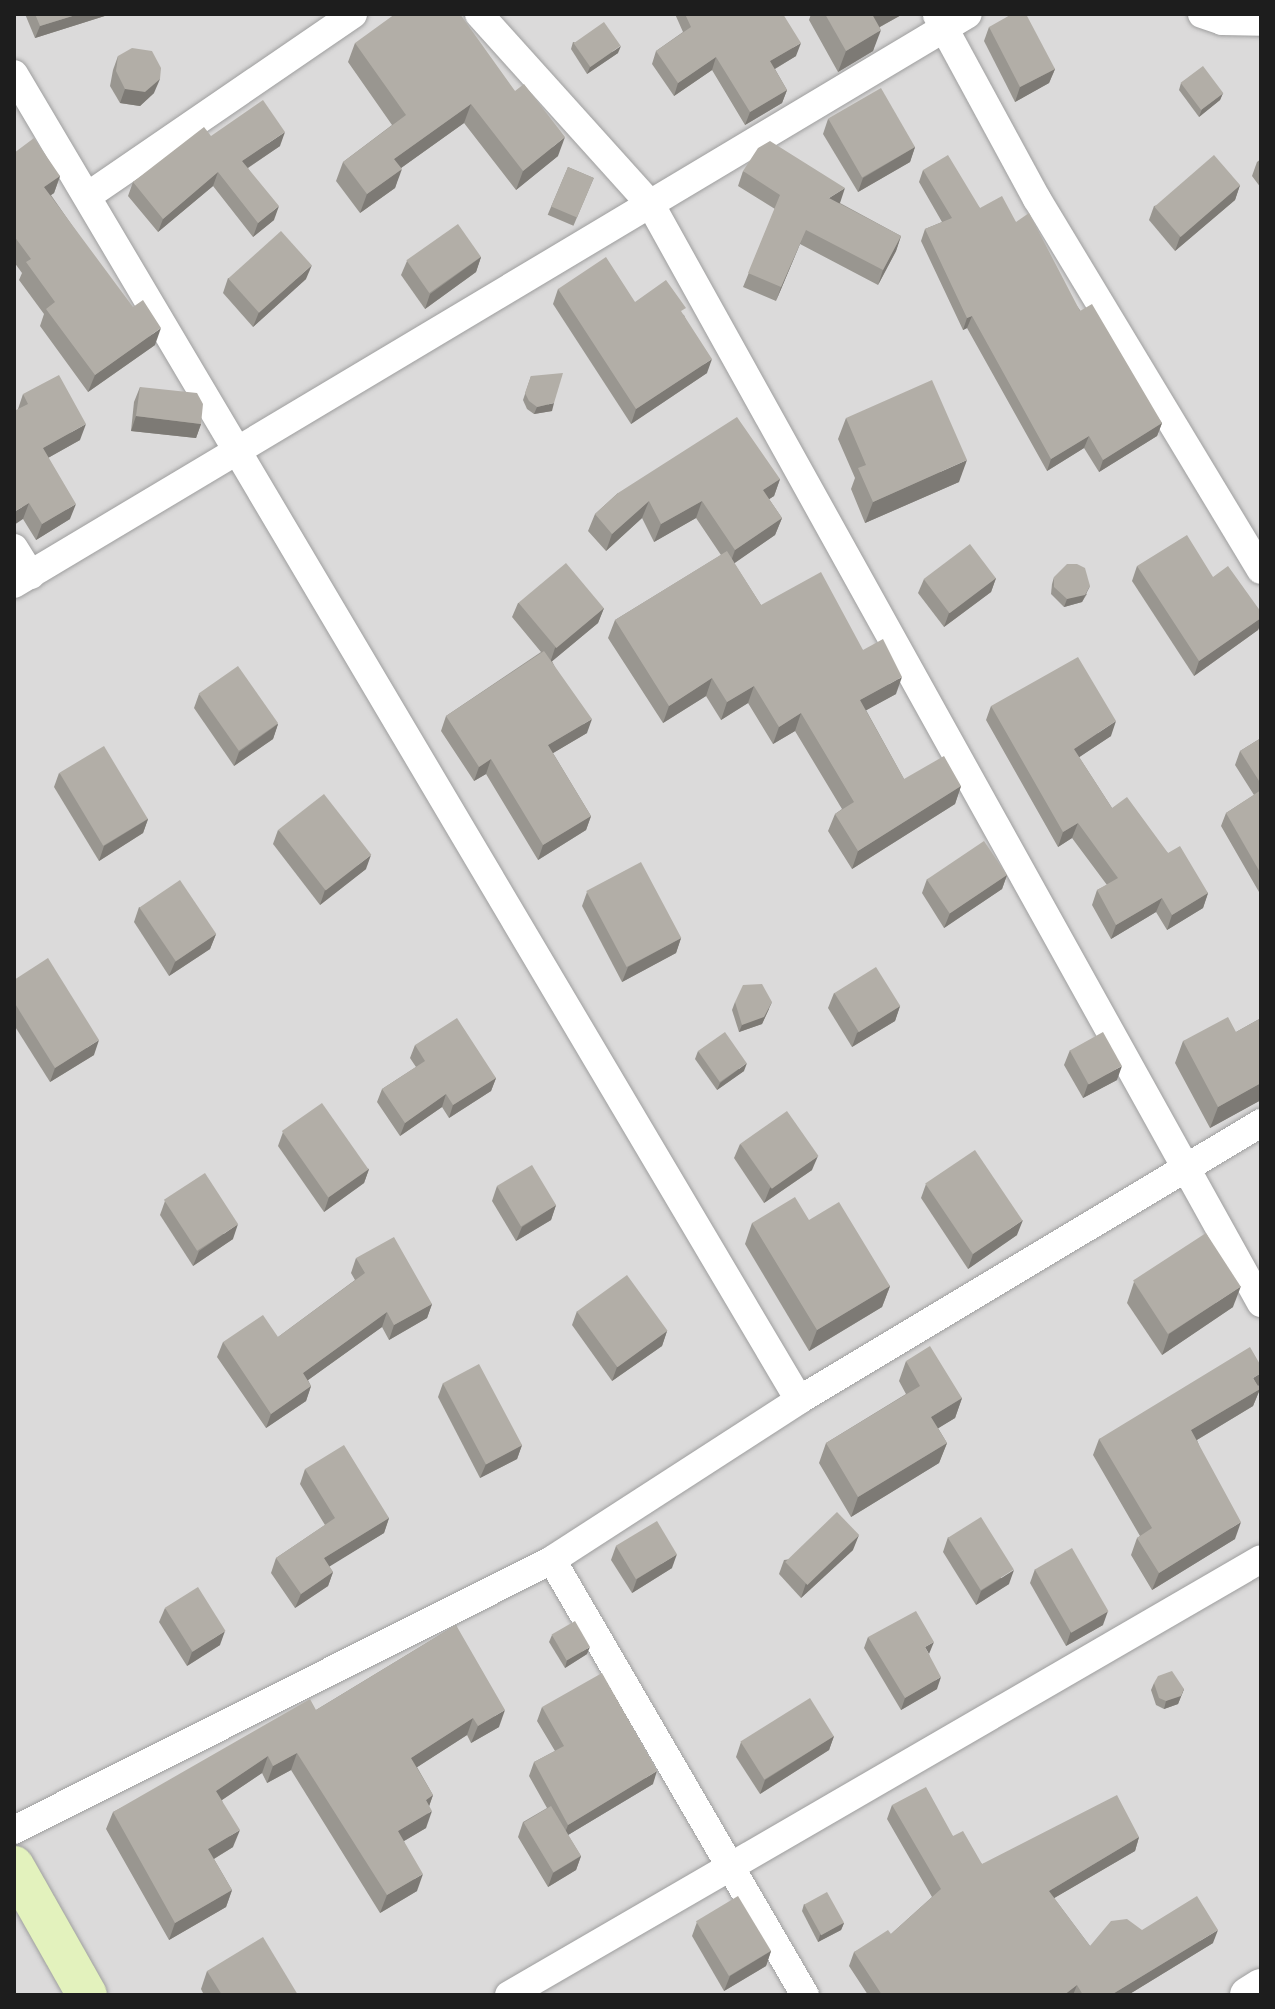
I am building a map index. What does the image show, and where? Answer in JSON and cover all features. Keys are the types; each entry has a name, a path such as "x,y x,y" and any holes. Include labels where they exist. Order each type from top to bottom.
{"main road":[{"path":"14,1866 87,1995"}],"street":[{"path":"89,195 353,14"},
{"path":"479,14 651,205 1187,1164 1261,1303"},
{"path":"14,548 22,580 235,448 651,205 938,22 968,14"},
{"path":"1202,14 1222,21 1261,22"},
{"path":"938,22 1261,570"},
{"path":"14,74 89,195 235,448 799,1400"},
{"path":"14,1830 552,1560 799,1400 1187,1164 1261,1123"},
{"path":"509,1995 1261,1559"},
{"path":"552,1560 727,1869 805,1995"},
{"path":"1248,1995 1261,1987"}],"shaded area":[{"path":"14,14 1261,14 1261,1995 14,1995"}],"building":[{"path":"35,14 79,14 40,26"},
{"path":"395,14 460,14 515,91 524,84 565,137 523,171 471,104 394,159 402,169 367,194 343,162 406,115 355,43"},
{"path":"685,14 783,14 801,43 770,61 787,90 750,112 716,57 678,83 656,51 691,27"},
{"path":"825,14 872,14 881,30 846,51"},
{"path":"1012,14 1026,14 1055,69 1020,87 989,27"},
{"path":"604,22 621,46 590,67 574,43"},
{"path":"132,48 152,51 161,68 160,79 145,92 125,89 116,71 118,56"},
{"path":"1203,66 1223,93 1201,110 1181,83"},
{"path":"881,88 915,147 862,177 828,118"},
{"path":"263,100 285,132 242,161 279,206 258,223 218,172 163,219 133,182 204,127 211,136"},
{"path":"34,138 60,176 44,187 133,307 143,300 161,328 95,375 46,309 55,302 26,262 31,259 14,236 14,153"},
{"path":"770,141 845,188 829,198 901,236 883,270 806,230 781,287 748,273 780,195 743,171 758,148"},
{"path":"948,155 980,208 1002,196 1016,222 1029,213 1080,311 1092,304 1162,423 1103,460 1089,436 1051,459 972,316 967,318 925,229 952,218 923,170"},
{"path":"1214,155 1240,185 1181,237 1154,207"},
{"path":"568,167 594,178 577,218 551,207"},
{"path":"458,224 481,257 429,293 406,260"},
{"path":"281,231 312,265 259,313 228,279"},
{"path":"606,257 635,302 666,280 686,308 681,311 712,359 636,409 558,289"},
{"path":"563,373 554,403 537,407 529,401 525,393 531,376"},
{"path":"59,375 86,424 43,448 76,504 42,524 29,503 14,512 14,411 28,404 23,394"},
{"path":"932,380 967,460 873,502 858,468 866,465 846,418"},
{"path":"140,387 197,393 203,404 201,424 136,416"},
{"path":"737,417 780,479 763,490 782,518 735,550 702,501 661,524 649,501 612,534 595,514 618,493"},
{"path":"1187,535 1213,577 1228,566 1261,612 1261,618 1199,661 1137,566"},
{"path":"970,544 996,578 950,613 924,579"},
{"path":"727,551 761,605 821,572 863,650 883,639 902,677 860,700 904,779 944,756 961,786 858,851 835,814 854,802 801,713 779,727 754,686 727,702 712,678 669,706 615,620"},
{"path":"566,563 604,608 556,648 519,603"},
{"path":"1067,564 1085,568 1090,586 1085,595 1067,599 1054,587 1054,577"},
{"path":"544,651 592,719 548,745 591,816 543,845 491,759 479,767 446,716"},
{"path":"1078,657 1116,721 1074,749 1112,808 1127,797 1168,853 1180,846 1208,893 1172,915 1162,898 1116,925 1097,890 1118,878 1078,823 1063,832 991,706"},
{"path":"238,666 278,723 239,751 199,694"},
{"path":"1261,738 1261,784 1240,751"},
{"path":"104,746 148,819 103,846 59,773"},
{"path":"1261,790 1261,874 1226,813"},
{"path":"324,794 371,855 326,890 278,830"},
{"path":"984,841 1007,875 950,914 927,880"},
{"path":"641,862 681,938 627,967 586,891"},
{"path":"180,880 216,934 176,961 139,907"},
{"path":"48,958 99,1040 55,1068 14,1002 14,980"},
{"path":"876,967 900,1006 859,1032 834,993"},
{"path":"762,984 772,1002 764,1017 742,1025 735,1002 743,985"},
{"path":"1228,1017 1236,1032 1261,1018 1261,1083 1218,1107 1183,1041"},
{"path":"457,1018 496,1078 453,1105 446,1094 405,1123 382,1089 425,1061 415,1045"},
{"path":"725,1032 747,1063 720,1082 698,1051"},
{"path":"1103,1032 1122,1066 1089,1085 1070,1050"},
{"path":"322,1103 368,1169 328,1197 282,1131"},
{"path":"787,1111 819,1156 772,1189 740,1144"},
{"path":"975,1150 1023,1220 973,1254 925,1184"},
{"path":"532,1165 556,1205 521,1226 497,1186"},
{"path":"205,1173 238,1224 197,1251 164,1200"},
{"path":"795,1197 809,1220 839,1202 890,1286 817,1330 752,1223"},
{"path":"1206,1233 1241,1287 1168,1334 1133,1280"},
{"path":"394,1237 432,1304 394,1325 387,1312 303,1373 311,1386 271,1414 223,1342 263,1315 278,1337 365,1273 356,1258"},
{"path":"627,1275 668,1331 617,1367 577,1311"},
{"path":"930,1346 962,1398 931,1417 947,1443 858,1497 826,1443 920,1386 906,1361"},
{"path":"1250,1347 1261,1366 1261,1373 1253,1378 1260,1389 1191,1430 1241,1522 1159,1573 1137,1538 1152,1528 1099,1439"},
{"path":"479,1364 522,1445 486,1464 443,1383"},
{"path":"344,1445 389,1518 324,1558 333,1572 301,1594 276,1558 335,1518 305,1469"},
{"path":"837,1512 859,1535 807,1585 785,1562"},
{"path":"981,1517 1014,1570 981,1590 948,1538"},
{"path":"657,1521 677,1554 636,1579 616,1546"},
{"path":"1072,1548 1108,1611 1071,1633 1035,1570"},
{"path":"198,1587 226,1631 192,1652 165,1608"},
{"path":"916,1611 934,1642 925,1647 941,1677 905,1698 868,1637"},
{"path":"575,1621 590,1647 567,1660 552,1634"},
{"path":"456,1625 505,1710 478,1726 473,1718 411,1758 433,1795 426,1800 432,1811 398,1831 423,1874 387,1895 297,1753 273,1766 268,1756 216,1791 240,1830 208,1849 232,1890 175,1923 113,1812 310,1699 316,1710"},
{"path":"1172,1671 1184,1689 1181,1696 1166,1701 1159,1698 1154,1683 1158,1676"},
{"path":"602,1673 657,1771 568,1825 534,1762 564,1746 542,1707"},
{"path":"810,1698 834,1736 764,1780 740,1741"},
{"path":"926,1787 953,1836 963,1831 982,1864 1117,1795 1139,1837 1049,1891 1090,1946 1111,1921 1127,1919 1142,1930 1197,1896 1218,1930 1111,1995 1083,1995 1077,1985 1064,1995 882,1995 854,1952 888,1930 891,1934 941,1889 892,1805"},
{"path":"551,1806 581,1856 553,1872 524,1822"},
{"path":"827,1892 844,1923 821,1935 804,1905"},
{"path":"738,1896 771,1951 729,1976 696,1921"},
{"path":"263,1937 298,1995 222,1995 207,1971"}]}
